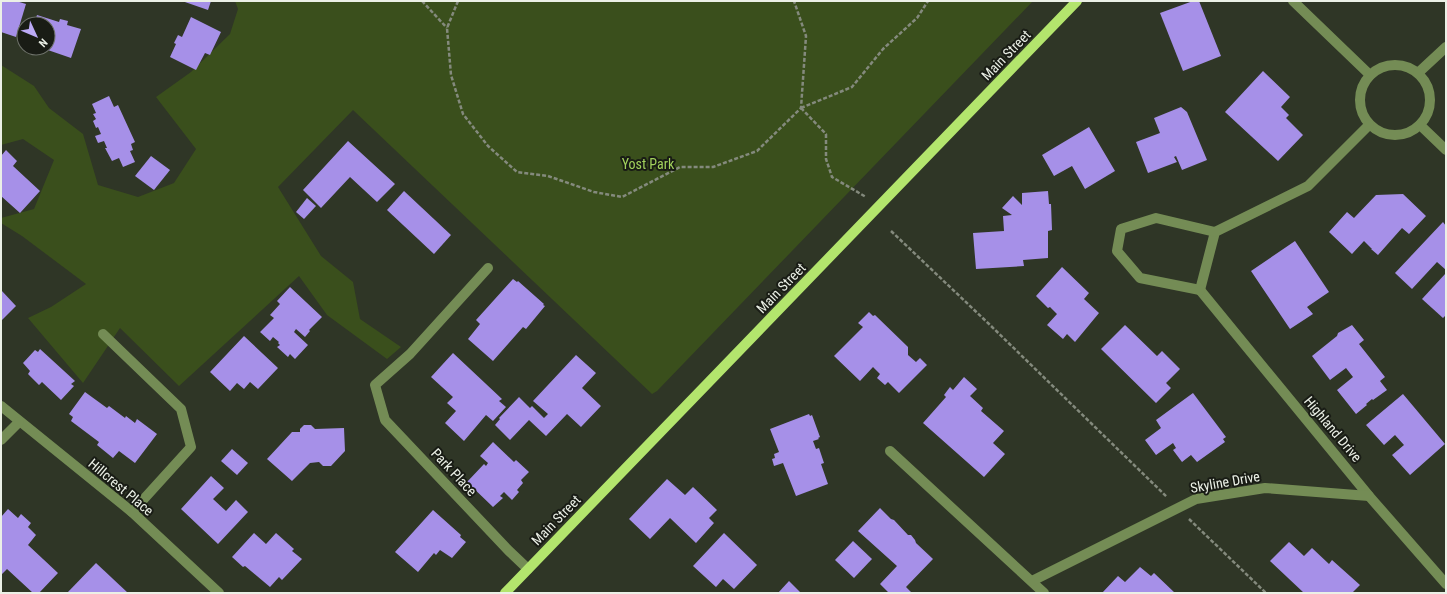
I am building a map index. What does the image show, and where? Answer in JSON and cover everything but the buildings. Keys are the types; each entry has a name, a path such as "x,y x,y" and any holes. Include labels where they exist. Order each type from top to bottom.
{"main road":[{"name":"Main Street","path":"505,593 881,206 1077,1"}],"street":[{"path":"1293,1 1370,76"},
{"path":"1418,73 1446,47"},
{"path":"1396,64 1408,67 1418,73 1426,82 1430,92 1430,104 1427,116 1420,126 1411,132 1399,136 1387,135 1377,131 1370,125 1362,113 1359,102 1361,90 1366,80 1374,71 1385,66 1396,64"},
{"path":"1215,232 1200,290 1140,278 1117,251 1121,229 1156,218 1215,232 1308,186 1370,125"},
{"path":"1420,126 1446,150"},
{"name":"Park Place","path":"488,268 410,354 375,384 385,420 509,552 528,569"},
{"name":"Highland Drive","path":"1200,290 1369,496 1446,584"},
{"path":"103,334 181,409 191,447 132,512"},
{"name":"Hillcrest Place","path":"1,406 132,512 218,593"},
{"path":"1,440 19,422"},
{"path":"890,452 1044,593"},
{"name":"Skyline Drive","path":"1032,581 1196,499 1265,488 1369,496"}],"path":[{"path":"422,1 446,28"},
{"path":"458,1 446,28 451,75 462,114 488,146 517,172 548,176 594,192 622,197 680,167 713,168 757,151 801,108 852,87 883,49 917,18 928,1"},
{"path":"794,1 806,36 801,108 826,134 826,159 832,177 881,206"},
{"path":"891,231 990,324 1266,593"}],"green space":[{"name":"Yost Park","path":"235,1 1033,1 657,391 652,394 353,110 278,187 321,256 353,282 360,319 401,347 387,359 327,315 299,276 179,386 120,328 83,383 28,318 51,307 86,284 22,236 1,223 1,218 34,209 54,160 23,139 1,145 1,65 34,86 49,108 83,134 98,185 138,197 174,183 196,149 156,97 191,72 230,34 238,9"}]}
